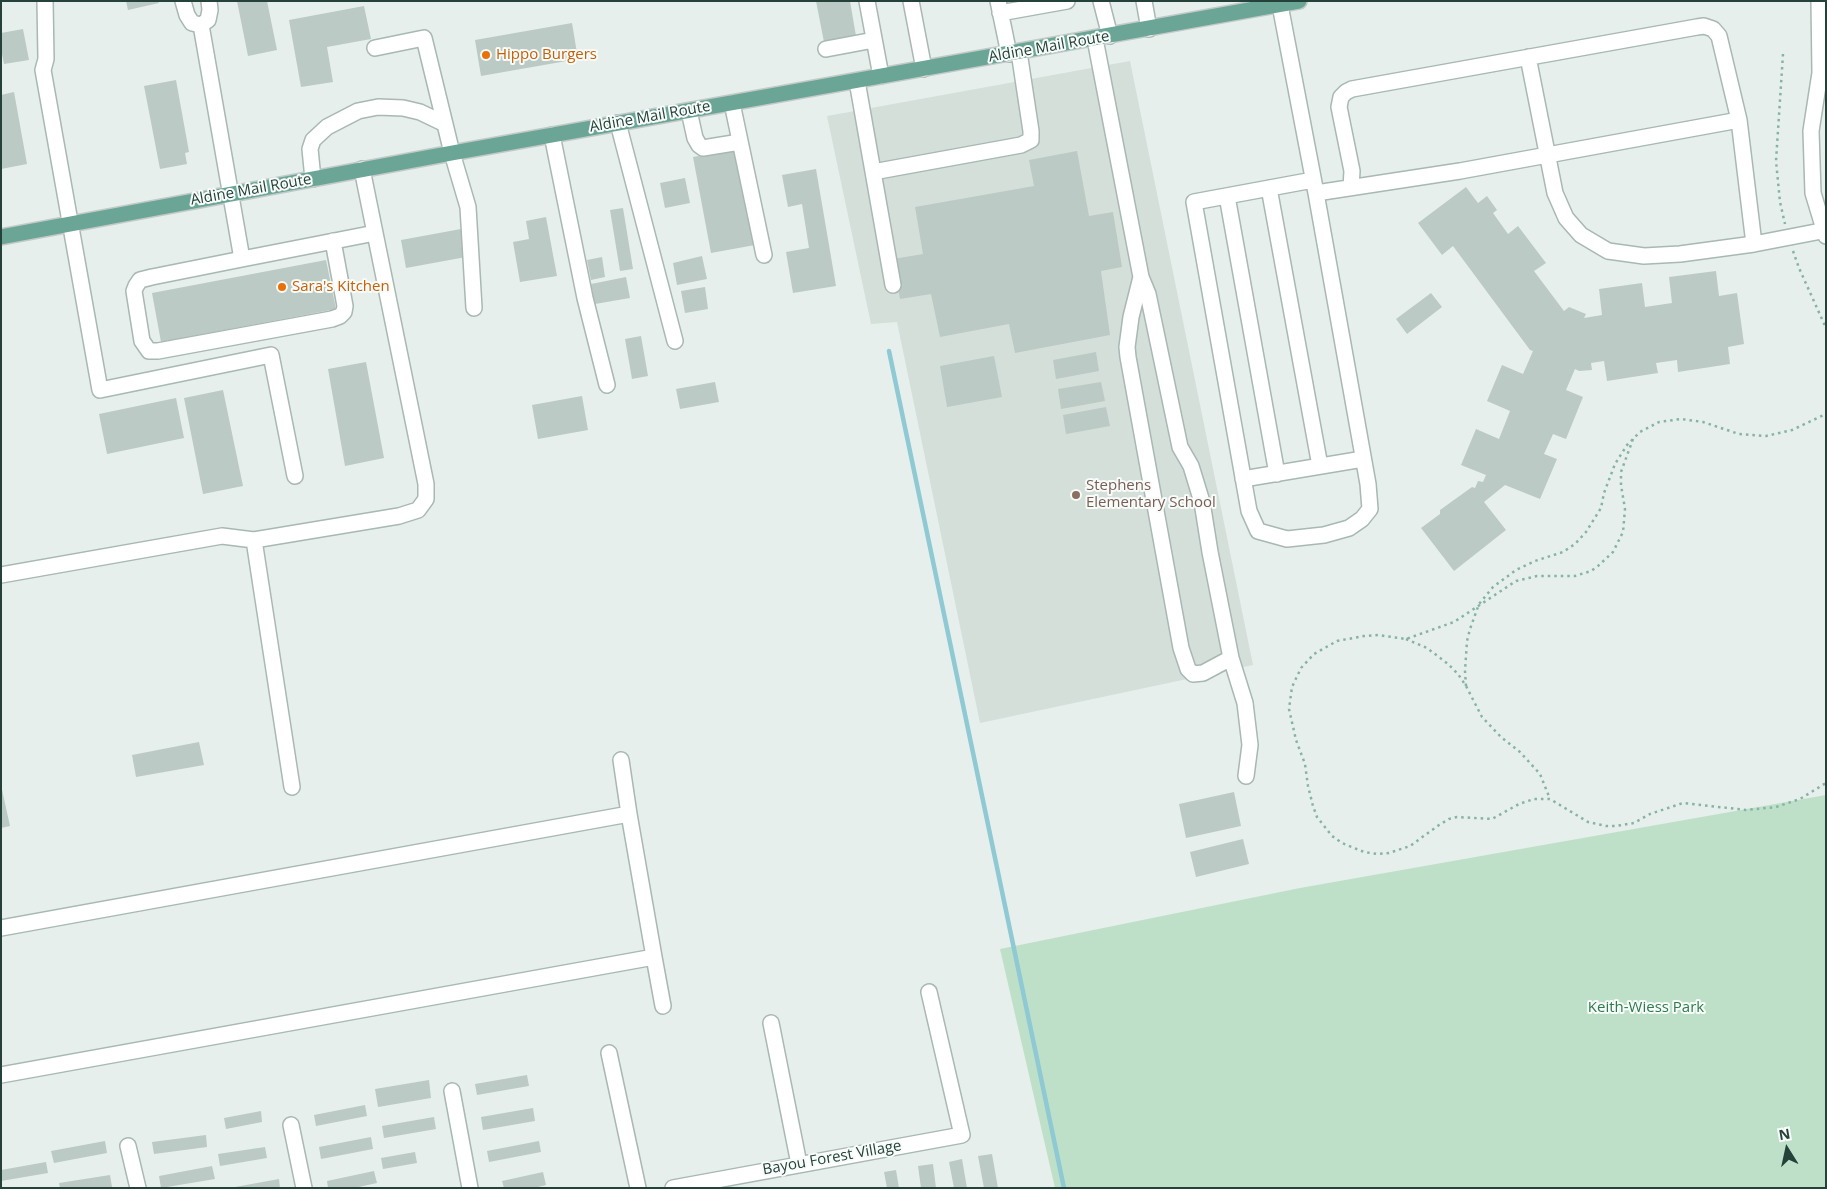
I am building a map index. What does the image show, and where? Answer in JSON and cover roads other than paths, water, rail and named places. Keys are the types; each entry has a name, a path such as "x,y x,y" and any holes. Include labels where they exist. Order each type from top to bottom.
{"main road":[{"name":"Aldine Mail Route","path":"1,237 230,193 1299,1"}],"street":[{"path":"45,1 46,58 43,70 100,390 272,354 294,476"},
{"path":"183,1 187,15 192,23 200,25 208,20 209,1"},
{"path":"867,1 881,76"},
{"path":"911,1 924,69"},
{"path":"873,172 1022,146 1030,140 1031,132 1014,53 999,7 1067,1"},
{"path":"1101,1 1102,37 1141,277 1148,294 1175,429 1180,447 1196,480 1202,502 1231,658 1245,703 1250,745 1246,776"},
{"path":"1144,1 1149,29"},
{"path":"1528,57 1549,155 1555,193 1566,218 1581,235 1608,251 1644,256 1680,254 1825,232 1812,193 1811,131 1823,69 1819,1"},
{"path":"1280,5 1315,186 1370,509 1349,528 1324,535 1287,539 1258,531 1249,511 1194,202 1268,188 1315,186 1352,187 1460,171 1739,120"},
{"path":"200,25 242,259"},
{"path":"1352,187 1352,172 1339,107 1342,97 1352,89 1704,26 1713,29 1719,36 1739,120 1754,244"},
{"path":"375,48 424,38 452,153 468,207 474,308"},
{"path":"826,49 874,40"},
{"path":"857,81 893,284"},
{"path":"732,103 764,255"},
{"path":"313,178 310,149 313,140 327,128 358,111 378,107 403,108 420,112 445,124"},
{"path":"688,110 698,145 703,148 740,142"},
{"path":"618,123 675,341"},
{"path":"552,135 585,298 607,385"},
{"path":"1,575 222,536 254,540 399,516 418,510 426,499 426,484 362,169"},
{"path":"1268,188 1320,466"},
{"path":"1227,196 1277,474"},
{"path":"333,241 345,306 344,312 340,316 158,351 148,351 142,340 134,291 140,280 152,276 242,259 333,241 375,233"},
{"path":"1141,277 1131,317 1127,347 1181,648 1188,669 1193,674 1203,673 1231,658"},
{"path":"1243,479 1363,459"},
{"path":"254,540 292,787"},
{"path":"621,760 663,1006"},
{"path":"1,928 629,814"},
{"path":"1,1075 654,957"},
{"name":"Bayou Forest Village","path":"673,1188 962,1135 929,992"},
{"path":"771,1023 799,1164"},
{"path":"609,1053 638,1188"},
{"path":"452,1091 470,1188"},
{"path":"291,1125 304,1188"},
{"path":"128,1146 138,1188"}],"waterway":[{"path":"889,351 1064,1188"}],"place":[{"name":"Hippo Burgers","path":"486,55"},
{"name":"Sara's Kitchen","path":"282,287"},
{"name":"Stephens Elementary School","path":"1076,495"}],"park label":[{"name":"Keith-Wiess Park","path":"1646,1008"}]}
